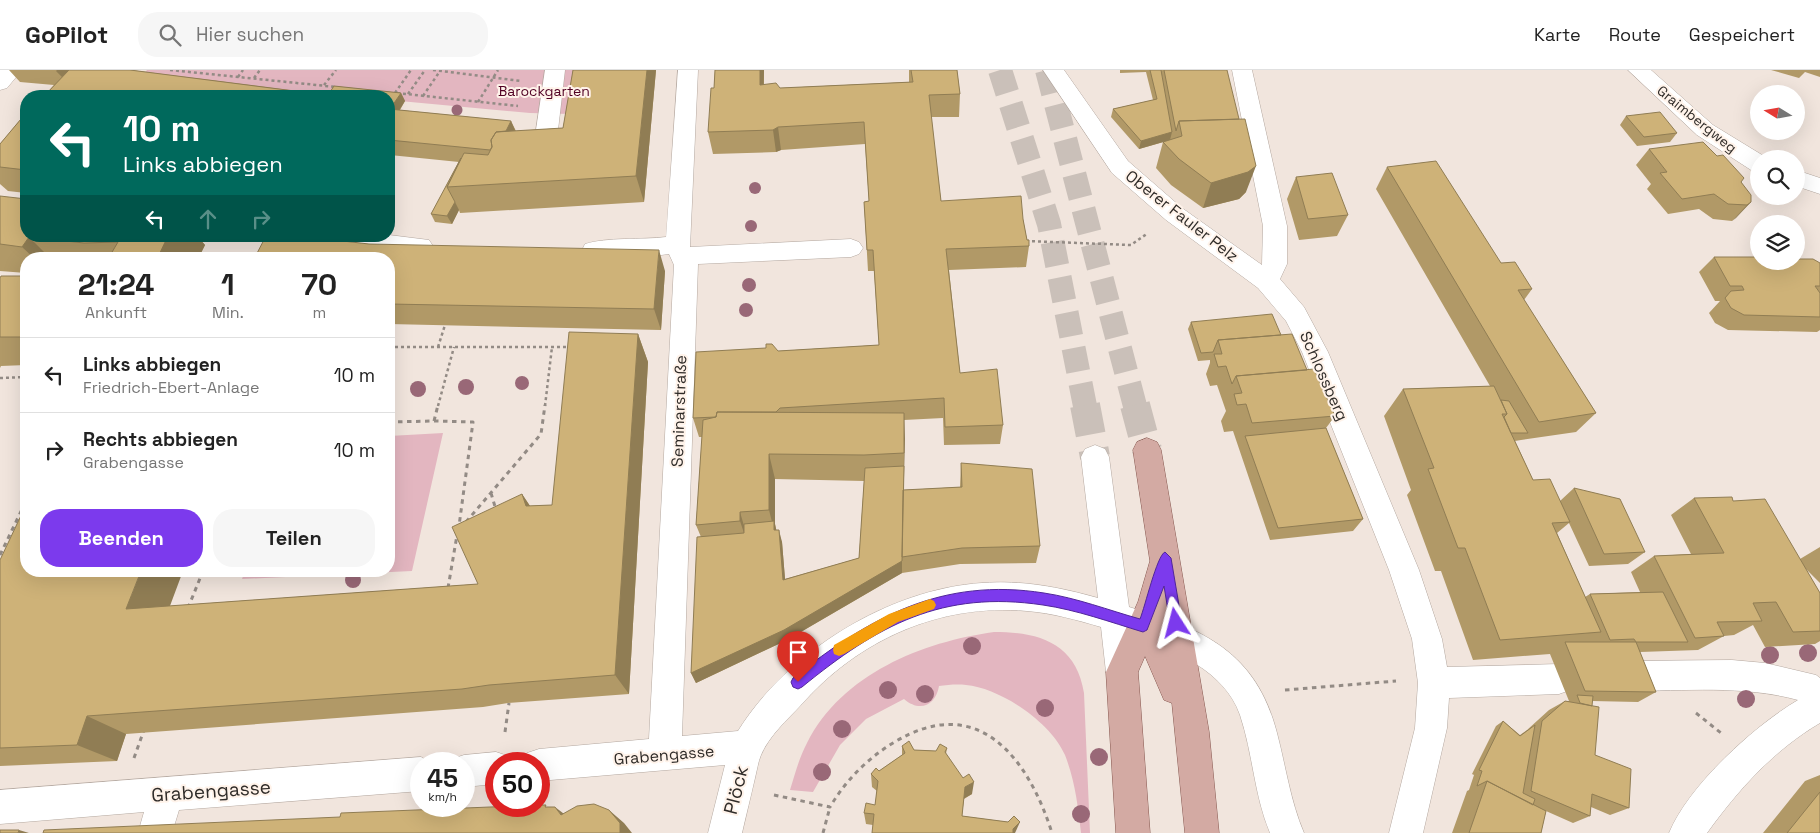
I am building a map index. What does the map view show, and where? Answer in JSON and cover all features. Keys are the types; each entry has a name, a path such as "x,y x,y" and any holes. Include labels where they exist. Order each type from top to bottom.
{"main road":[{"path":"1147,450 1193,732 1202,833"},
{"path":"1133,833 1122,672 1129,622 1153,602 1165,558"},
{"path":"1129,622 1162,656 1193,732"}],"street":[{"path":"0,82 12,70"},
{"path":"548,120 555,70"},
{"name":"Seminarstraße","path":"665,755 686,266 680,250 688,70"},
{"name":"Oberer Fauler Pelz","path":"1053,70 1107,151 1134,181 1174,214 1267,281"},
{"path":"1242,70 1275,226 1275,264 1267,281"},
{"name":"Graimbergweg","path":"1638,70 1705,130 1750,158"},
{"path":"1805,181 1820,186"},
{"path":"347,242 442,247"},
{"path":"568,249 850,248"},
{"name":"Schlossberg","path":"1267,281 1284,299 1305,331 1337,404 1413,594 1427,639 1434,683 1428,749 1406,833"},
{"path":"1095,457 1129,622"},
{"path":"747,747 787,694 809,672 870,630 914,609 967,598 1018,596 1073,605 1179,639 1224,667 1247,694 1255,714 1278,812 1287,833"},
{"path":"1628,676 1749,676 1799,684 1820,698"},
{"path":"1434,683 1559,679"},
{"path":"1686,833 1726,780 1758,746 1777,731 1820,705"},
{"name":"Grabengasse","path":"550,764 747,747"},
{"name":"Plöck","path":"724,833 747,747"},
{"name":"Grabengasse","path":"0,807 410,775"},
{"path":"155,833 166,795"}],"path":[{"path":"170,70 342,88"},
{"path":"224,76 229,70"},
{"path":"238,77 243,70"},
{"path":"254,78 260,70"},
{"path":"324,86 336,70"},
{"path":"395,93 411,70"},
{"path":"408,94 425,70"},
{"path":"434,70 521,81 524,76"},
{"path":"423,96 440,70"},
{"path":"478,102 498,70"},
{"path":"395,93 478,102 548,120"},
{"path":"1020,241 1132,245 1137,240"},
{"path":"438,347 445,325"},
{"path":"395,347 577,346"},
{"path":"434,421 454,347"},
{"path":"458,532 541,434 552,347"},
{"path":"0,378 20,377"},
{"path":"395,422 473,422 448,591"},
{"path":"491,493 499,518"},
{"path":"0,555 20,513"},
{"path":"0,555 9,554"},
{"path":"187,610 201,577"},
{"path":"1278,691 1388,680 1434,683"},
{"path":"823,833 830,807 845,784 881,752 924,727 942,722 959,724 976,730 993,739 1014,757 1043,803 1052,833"},
{"path":"788,798 830,807"}],"green space":[{"name":"Barockgarten","path":"147,70 577,70 570,114 530,113 395,101 395,90 152,90 142,76"},
{"path":"443,433 412,571 395,572 395,436"},
{"path":"243,577 284,577 242,579"},
{"path":"994,632 1026,634 1053,644 1073,662 1080,676 1084,693 1090,833 1081,833 1076,794 1065,755 1048,731 1036,719 1009,700 994,693 966,685 939,686 935,698 926,705 916,706 904,699 866,719 840,745 813,792 790,790 804,749 822,719 841,698 863,680 887,665 912,653 939,644"}],"building":[{"path":"69,70 130,70 287,90 50,90"},
{"path":"573,70 647,70 636,176 447,187 464,153 488,155 492,147 491,140 496,132 563,128"},
{"path":"715,70 760,70 760,85 776,83 780,88 913,82 911,70 957,70 960,94 929,95 941,201 1021,196 1023,219 1027,240 1029,240 1029,246 946,249 960,373 997,369 1003,425 945,427 944,398 780,408 776,412 717,412 716,417 693,418 696,352 766,348 766,344 772,344 778,351 879,345 873,250 867,250 864,202 869,201 864,122 778,127 773,130 708,132 711,88 714,88"},
{"path":"1150,70 1161,70 1172,132 1141,141 1113,109 1157,99"},
{"path":"1164,70 1227,70 1239,119 1179,121 1176,131"},
{"path":"334,86 372,90 331,90"},
{"path":"395,92 401,93 395,102"},
{"path":"395,110 511,121 506,131 496,132 491,140 492,147 490,150 395,141"},
{"path":"1660,112 1677,133 1644,137 1626,116"},
{"path":"1245,119 1256,166 1248,172 1211,183 1179,159 1163,142 1182,136 1179,121"},
{"path":"20,120 20,169 0,167 0,144"},
{"path":"1703,142 1717,156 1723,155 1744,178 1741,182 1750,194 1750,203 1747,205 1728,204 1714,194 1682,199 1660,173 1667,172 1649,149"},
{"path":"461,158 447,187 455,202 447,216 431,214"},
{"path":"1436,161 1501,263 1515,262 1532,289 1518,290 1596,413 1539,422 1387,167"},
{"path":"1332,173 1348,215 1308,219 1296,177"},
{"path":"0,196 20,198 20,242 26,242 22,247 0,244"},
{"path":"75,242 118,242 84,243"},
{"path":"118,242 165,242 160,252 112,252"},
{"path":"263,242 352,242 369,244 659,250 654,309 395,304 395,252 258,252"},
{"path":"1714,257 1750,257 1750,270 1805,270 1805,259 1813,259 1820,263 1820,286 1815,286 1820,293 1820,317 1744,315 1731,308 1725,298 1731,291 1744,290 1742,286 1730,286"},
{"path":"1,276 20,276 20,337 0,337"},
{"path":"1272,314 1281,335 1218,340 1213,352 1201,353 1191,322"},
{"path":"569,332 638,334 615,675 489,685 462,689 87,716 77,745 0,748 0,560 20,518 20,577 139,577 126,609 478,584 452,527 522,494 526,506 552,505"},
{"path":"1292,334 1307,370 1236,376 1232,384 1226,366 1218,367 1214,354 1222,354 1218,340"},
{"path":"1314,369 1335,416 1252,423 1246,404 1237,405 1234,394 1242,393 1236,376"},
{"path":"1494,386 1507,414 1502,414 1533,480 1550,479 1570,522 1552,523 1601,632 1500,640 1465,548 1458,548 1428,469 1434,468 1403,389"},
{"path":"1501,400 1509,401 1528,433 1511,433 1504,417 1507,414"},
{"path":"717,412 904,413 904,453 864,455 769,454 769,510 740,512 740,521 696,525 703,420 716,417"},
{"path":"1326,428 1363,519 1278,528 1245,436"},
{"path":"961,463 1032,469 1040,546 962,548 902,557 903,490 962,487"},
{"path":"904,466 902,561 784,630 691,673 697,537 744,533 744,524 774,521 774,530 779,530 783,580 859,558 865,468"},
{"path":"1574,488 1620,499 1645,552 1604,554"},
{"path":"1732,497 1733,501 1765,499 1820,593 1820,631 1793,632 1776,602 1753,603 1762,621 1717,622 1724,636 1695,638 1654,556 1724,553 1694,498"},
{"path":"1663,592 1688,642 1636,642 1634,639 1610,640 1590,594"},
{"path":"1565,642 1636,642 1656,692 1585,691"},
{"path":"1577,695 1593,696 1592,706 1580,703"},
{"path":"1565,701 1599,707 1595,755 1631,769 1629,808 1592,794 1590,816 1531,791 1542,721"},
{"path":"1503,721 1520,736 1535,725 1523,793 1535,799 1533,805 1487,781 1477,786 1482,771 1479,770"},
{"path":"909,741 914,750 936,751 940,744 947,748 945,752 963,778 969,774 974,782 965,787 962,816 1008,822 1014,816 1020,822 1013,829 1013,833 872,833 874,814 864,813 866,803 875,805 878,781 871,774 876,768 879,771 905,753 902,746"},
{"path":"1487,781 1546,811 1541,833 1469,833"},
{"path":"1820,792 1820,833 1787,833"},
{"path":"594,804 609,810 620,823 620,833 43,833 44,830 340,817 341,813 410,810 410,817 475,817 475,808 485,807 485,817 550,817 550,807 555,807 561,815 577,806"},
{"path":"0,830 19,830 18,833 0,833"}],"tunnel":[{"path":"1000,70 1049,224 1085,406"},
{"path":"1047,70 1135,406"},
{"path":"1085,405 1095,457"},
{"path":"1135,405 1147,450"}],"slow traffic":[{"path":"839,650 870,630 894,618 914,609 930,605"}],"route":[{"path":"798,682 837,651 870,630 914,609 939,602 967,598 1018,596 1073,605 1143,626 1153,602 1165,558 1176,623"}]}
